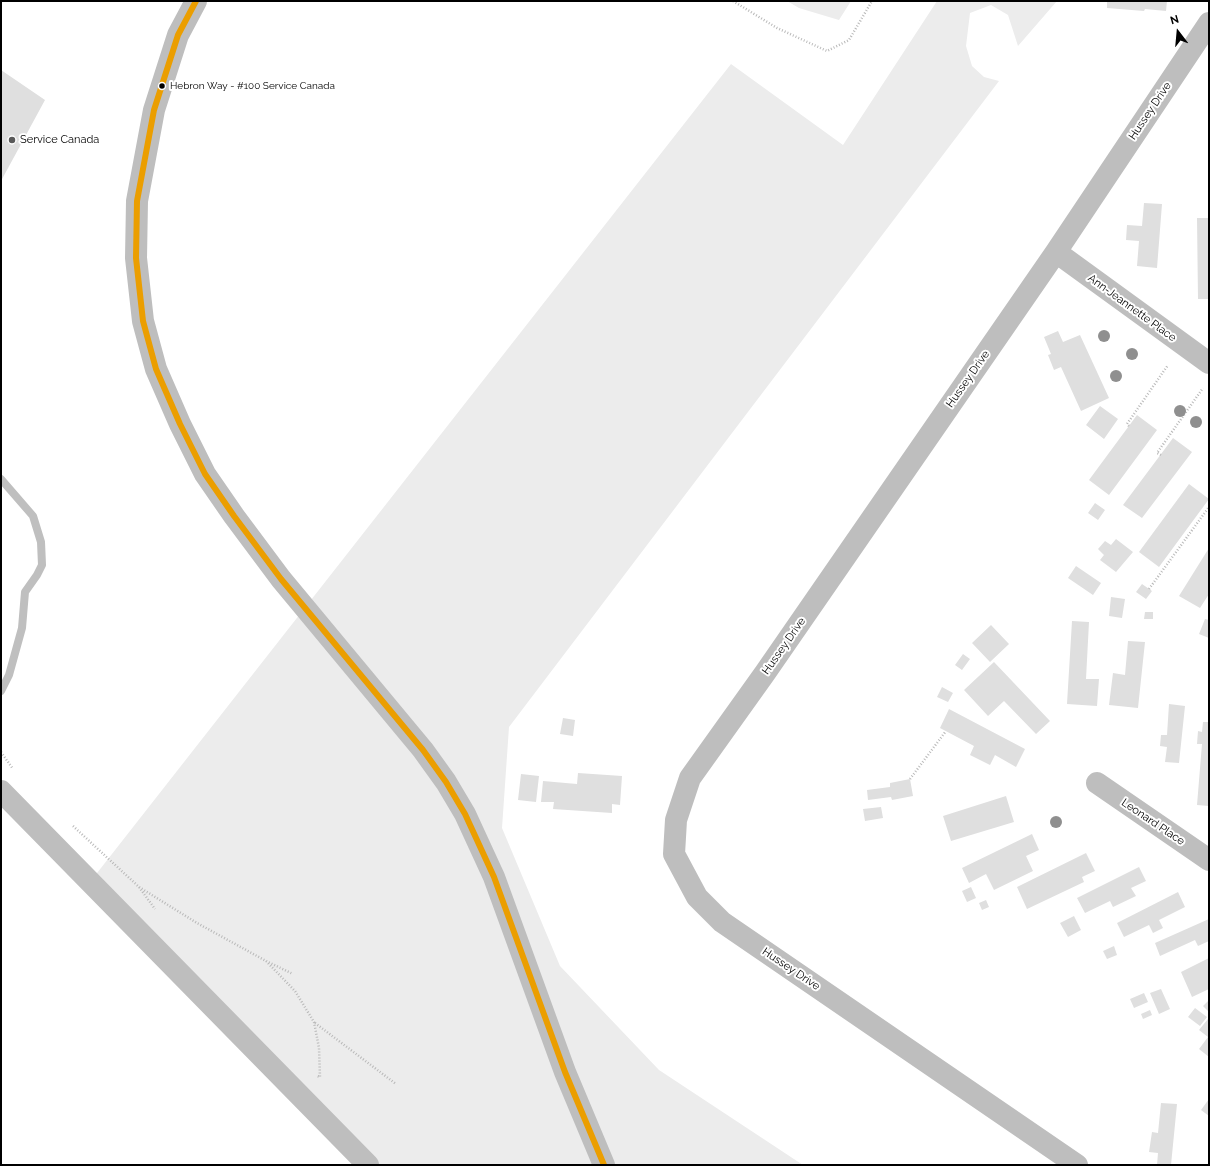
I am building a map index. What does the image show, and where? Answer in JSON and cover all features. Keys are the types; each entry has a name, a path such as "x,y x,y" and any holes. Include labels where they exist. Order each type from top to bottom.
{"street":[{"path":"196,1 178,35 154,110 137,201 136,258 143,321 156,369 180,424 205,474 234,516 281,579 423,750 446,782 465,814 494,878 565,1072 604,1165"},
{"name":"Hussey Drive","path":"1077,1165 722,922 697,897 674,854 676,820 690,778 765,673 1056,252 1202,49 1209,22"},
{"name":"Ann-Jeannette Place","path":"1056,252 1209,363"},
{"name":"Leonard Place","path":"1097,783 1151,822 1209,860"},
{"path":"1,790 368,1165"}],"path":[{"path":"733,1 777,28 827,51 849,40 872,1"},
{"path":"1129,426 1127,424 1183,345"},
{"path":"1161,455 1157,453 1205,385"},
{"path":"1149,589 1209,507"},
{"path":"910,780 946,731"},
{"path":"1,752 13,769"},
{"path":"68,821 139,887 197,923 293,974"},
{"path":"266,961 295,991 314,1022 319,1048 320,1077"},
{"path":"314,1022 396,1084"}],"shaded area":[{"path":"787,1 851,1 839,20 799,8"},
{"path":"937,1 1057,1 1018,46 1008,15 991,5 970,13 966,46 972,66 984,77 999,81 509,727 502,828 560,966 659,1070 803,1165 367,1165 90,882 731,64 843,145"}],"building":[{"path":"1107,1 1167,1 1166,11 1145,9 1144,11 1107,8"},
{"name":"Service Canada","path":"1,70 45,100 1,181"},
{"path":"1144,203 1162,204 1157,268 1137,266 1139,241 1126,240 1127,225 1142,226"},
{"path":"1197,218 1209,218 1209,299 1198,299"},
{"path":"1058,331 1063,342 1080,335 1109,398 1081,411 1061,367 1054,370 1048,355 1051,354 1044,337"},
{"path":"1100,406 1118,419 1104,439 1086,425"},
{"path":"1137,415 1157,430 1109,495 1089,480"},
{"path":"1173,438 1192,452 1142,518 1123,505"},
{"path":"1189,484 1209,499 1159,567 1139,552"},
{"path":"1095,503 1105,510 1098,520 1088,513"},
{"path":"1116,539 1133,552 1116,572 1100,560 1104,555 1098,549 1105,541 1111,545"},
{"path":"1209,548 1209,594 1200,608 1179,596"},
{"path":"1076,566 1101,583 1093,595 1068,578"},
{"path":"1142,584 1152,591 1146,599 1136,592"},
{"path":"1111,597 1125,599 1122,618 1109,616"},
{"path":"1145,612 1153,612 1153,619 1144,619"},
{"path":"1205,619 1209,620 1209,638 1199,634"},
{"path":"1072,621 1089,622 1086,679 1099,679 1097,706 1067,704"},
{"path":"991,625 1009,644 990,662 972,643"},
{"path":"1128,641 1145,642 1138,708 1109,705 1113,673 1125,675"},
{"path":"963,654 970,659 962,670 955,665"},
{"path":"994,662 1050,721 1036,734 1004,701 988,716 964,690"},
{"path":"942,687 953,693 948,702 937,697"},
{"path":"1169,704 1185,706 1179,763 1165,762 1167,747 1160,746 1161,735 1167,735"},
{"path":"949,709 1025,749 1016,767 995,755 990,765 970,755 974,746 940,728"},
{"path":"563,718 575,720 573,736 560,734"},
{"path":"1203,722 1209,722 1209,806 1197,805 1202,744 1197,744 1198,731 1202,732"},
{"path":"578,773 622,776 620,805 612,804 612,813 553,809 554,802 541,802 543,781 577,784"},
{"path":"521,774 539,776 536,802 518,800"},
{"path":"910,779 913,796 892,800 891,797 868,800 867,790 890,787 890,783"},
{"path":"1006,796 1014,822 951,841 943,816"},
{"path":"881,807 883,818 865,821 863,809"},
{"path":"1032,834 1039,850 1026,856 1033,871 994,890 986,874 969,883 962,868"},
{"path":"1086,853 1095,871 1082,877 1084,882 1027,909 1017,887"},
{"path":"1139,867 1146,881 1131,888 1136,896 1113,907 1110,901 1085,913 1077,898"},
{"path":"971,887 976,898 967,902 962,891"},
{"path":"1178,892 1185,907 1159,920 1163,928 1153,933 1149,925 1124,937 1117,923"},
{"path":"986,900 989,907 982,910 979,903"},
{"path":"1074,916 1081,930 1068,937 1060,923"},
{"path":"1209,919 1209,941 1198,946 1195,940 1160,956 1155,943"},
{"path":"1114,946 1117,955 1107,959 1103,951"},
{"path":"1209,958 1209,989 1192,997 1181,972"},
{"path":"1161,989 1170,1009 1159,1014 1150,993"},
{"path":"1144,993 1148,1002 1134,1008 1130,999"},
{"path":"1209,1000 1209,1012 1203,1006"},
{"path":"1195,1008 1207,1017 1200,1026 1188,1017"},
{"path":"1150,1010 1152,1015 1143,1019 1141,1014"},
{"path":"1208,1019 1209,1057 1199,1049 1208,1037 1199,1030"},
{"path":"1209,1099 1209,1116 1201,1110"},
{"path":"1161,1103 1177,1104 1171,1165 1157,1165 1158,1153 1149,1152 1152,1132 1158,1133"}],"waterway":[{"path":"1,479 33,516 41,542 42,565 25,592 22,628 9,675 1,691"}],"transit line":[{"path":"196,1 178,35 154,110 137,201 136,258 143,321 156,369 180,424 205,474 234,516 281,579 423,750 446,782 465,814 494,877 565,1072 604,1165"}],"place":[{"name":"Hebron Way - #100 Service Canada","path":"162,86"},
{"name":"Service Canada","path":"12,140"}]}
